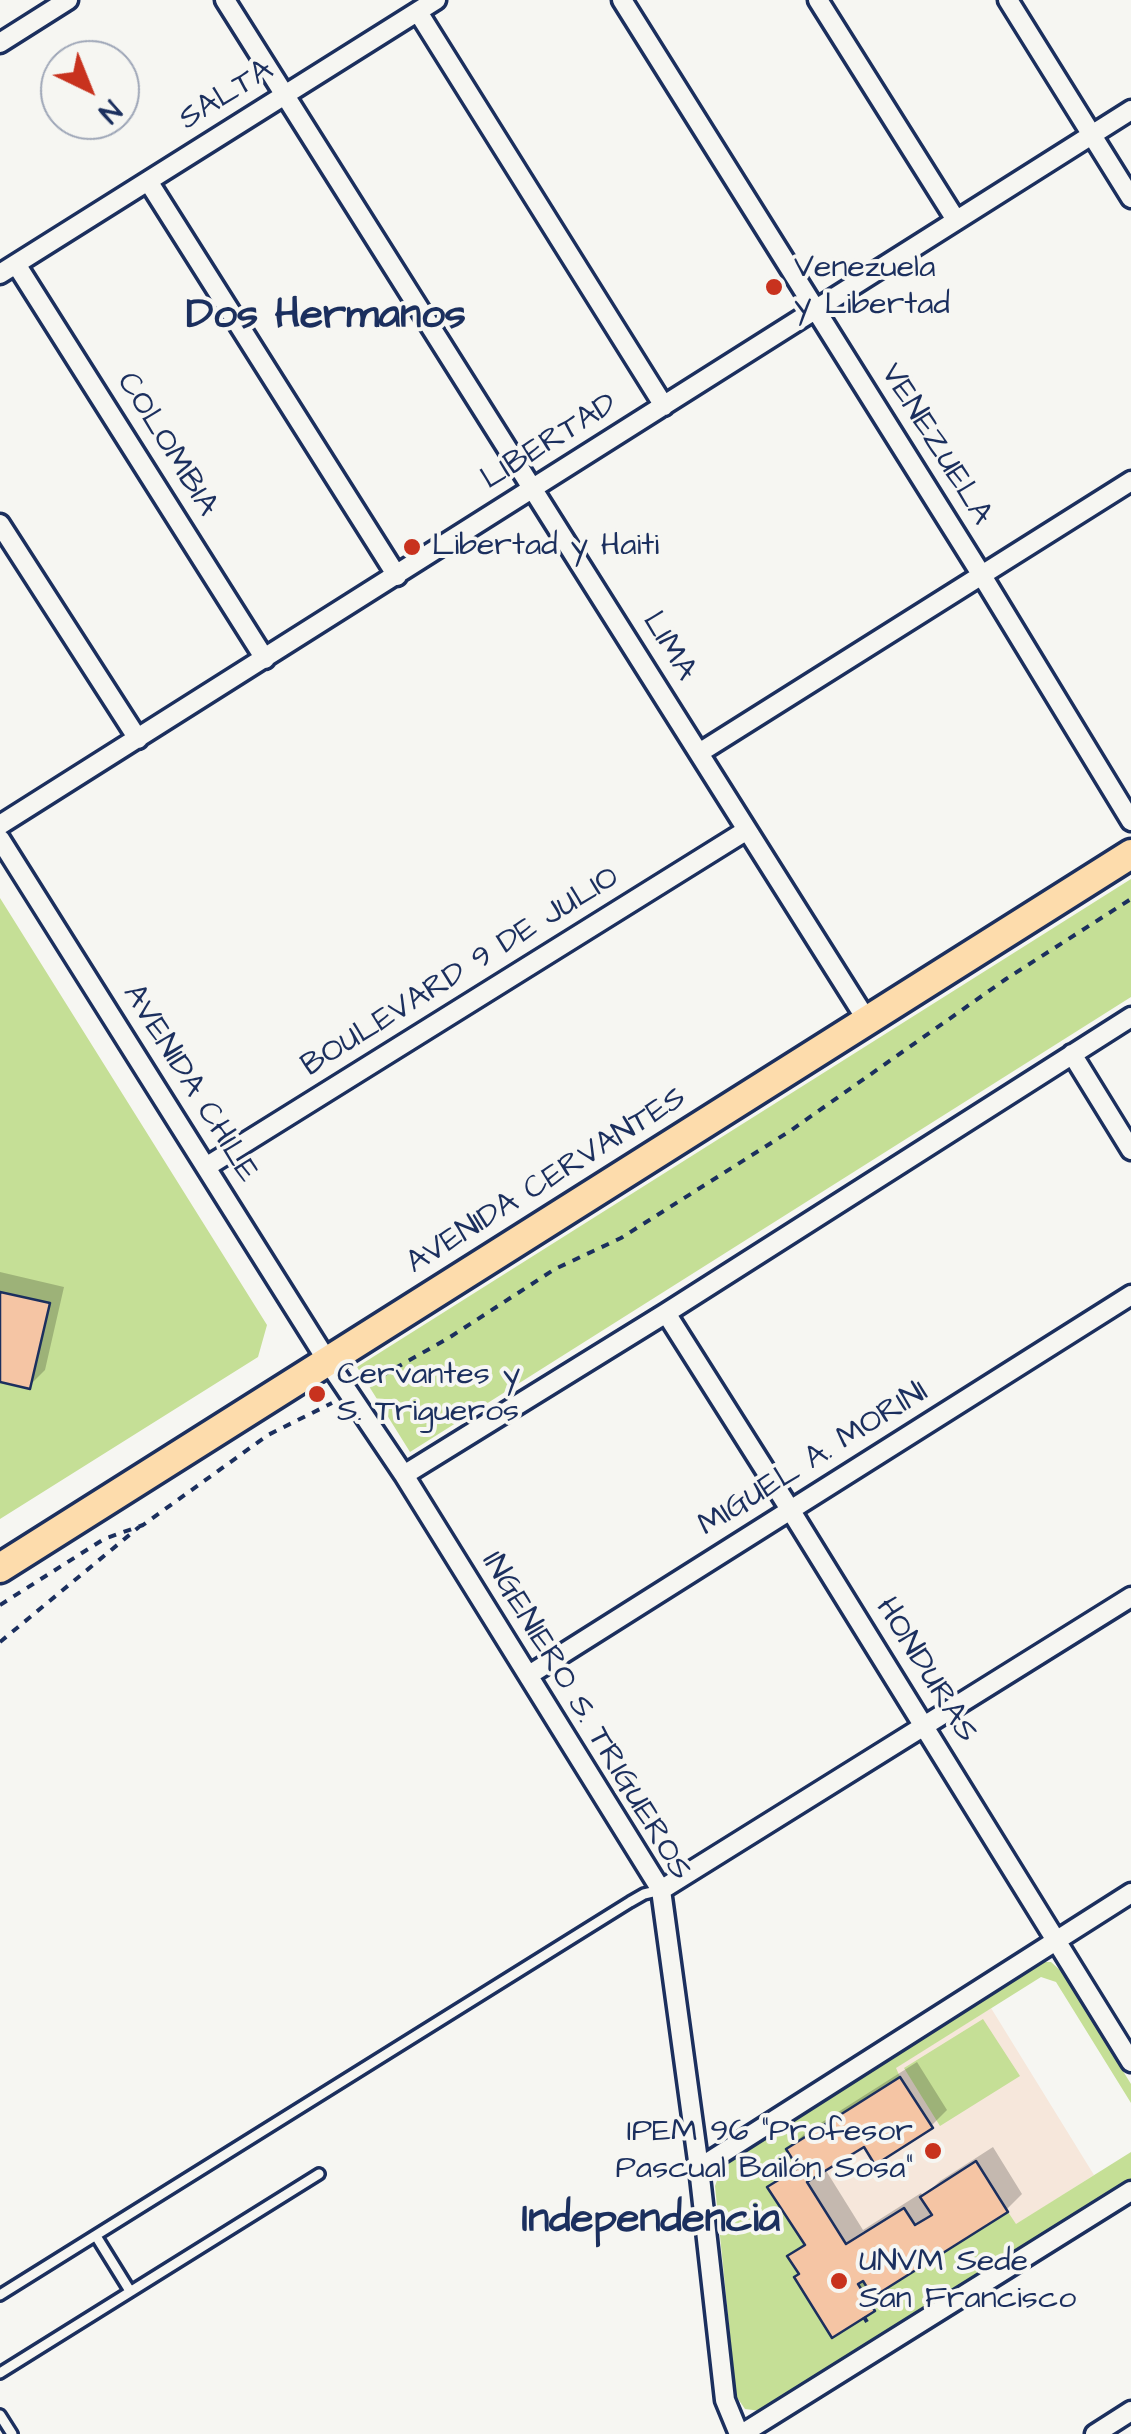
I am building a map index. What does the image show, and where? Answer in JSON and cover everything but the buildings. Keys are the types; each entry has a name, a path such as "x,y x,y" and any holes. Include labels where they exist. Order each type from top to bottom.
{"main road":[{"name":"AVENIDA CERVANTES","path":"0,1568 1131,854"}],"street":[{"path":"0,43 68,0"},
{"name":"LIMA","path":"225,0 868,1022"},
{"name":"SALTA","path":"8,269 436,0"},
{"name":"VENEZUELA","path":"622,0 1131,821"},
{"path":"818,0 956,220"},
{"path":"1008,0 1131,198"},
{"path":"418,12 664,406"},
{"name":"LIBERTAD","path":"0,825 1131,110"},
{"path":"148,181 397,576"},
{"name":"COLOMBIA","path":"8,269 265,659"},
{"path":"699,753 1131,481"},
{"path":"0,524 138,739"},
{"name":"BOULEVARD 9 DE JULIO","path":"206,1167 747,830"},
{"name":"AVENIDA CHILE","path":"0,839 328,1362"},
{"path":"404,1475 1131,1017"},
{"path":"1072,1054 1131,1150"},
{"name":"MIGUEL A. MORINI","path":"529,1675 1131,1295"},
{"name":"HONDURAS","path":"666,1313 1131,2062"},
{"name":"INGENIERO S. TRIGUEROS","path":"328,1362 404,1475 661,1890 724,2400 741,2434"},
{"path":"661,1890 1131,1597"},
{"path":"698,2168 1131,1894"},
{"path":"741,2434 1131,2191"},
{"path":"1095,2434 1131,2411"}],"lane":[{"path":"0,2295 630,1902 661,1890"},
{"path":"0,2373 319,2174"},
{"path":"96,2236 130,2291"},
{"path":"0,2415 12,2434"}],"path":[{"path":"0,1642 142,1525 268,1435 447,1339 555,1269 621,1238 760,1150 1006,979 1131,899"},
{"path":"0,1605 104,1539 142,1525"}],"shaded area":[{"name":"IPEM 96 \"Profesor Pascual Bailón Sosa\"","path":"991,2008 1094,2175 1016,2225 1007,2212 873,2297 858,2284 836,2251 799,2274 787,2256 767,2187 798,2168 786,2149 900,2077 895,2068"}],"green space":[{"path":"1131,879 1131,997 410,1452 357,1367"},
{"path":"0,898 267,1325 258,1357 0,1519"},
{"path":"1040,1962 1051,1962 1061,1971 1131,2084 1131,2103 1056,1982 1041,1977 896,2068 900,2077 786,2149 798,2168 767,2187 805,2245 788,2256 799,2274 794,2277 858,2284 863,2281 874,2296 1008,2212 1016,2224 1131,2152 1131,2182 766,2409 745,2409 736,2396 715,2186 719,2175 731,2161"},
{"path":"983,2019 1020,2076 940,2126 904,2068"}],"place":[{"name":"Venezuela y Libertad","path":"774,287"},
{"name":"Libertad y Haiti","path":"412,547"},
{"name":"Cervantes y S. Trigueros","path":"317,1394"},
{"name":"IPEM 96 \"Profesor Pascual Bailón Sosa\"","path":"933,2151"},
{"name":"UNVM Sede San Francisco","path":"839,2281"}],"district":[{"name":"Dos Hermanos","path":"326,318"},
{"name":"Independencia","path":"651,2222"}]}
